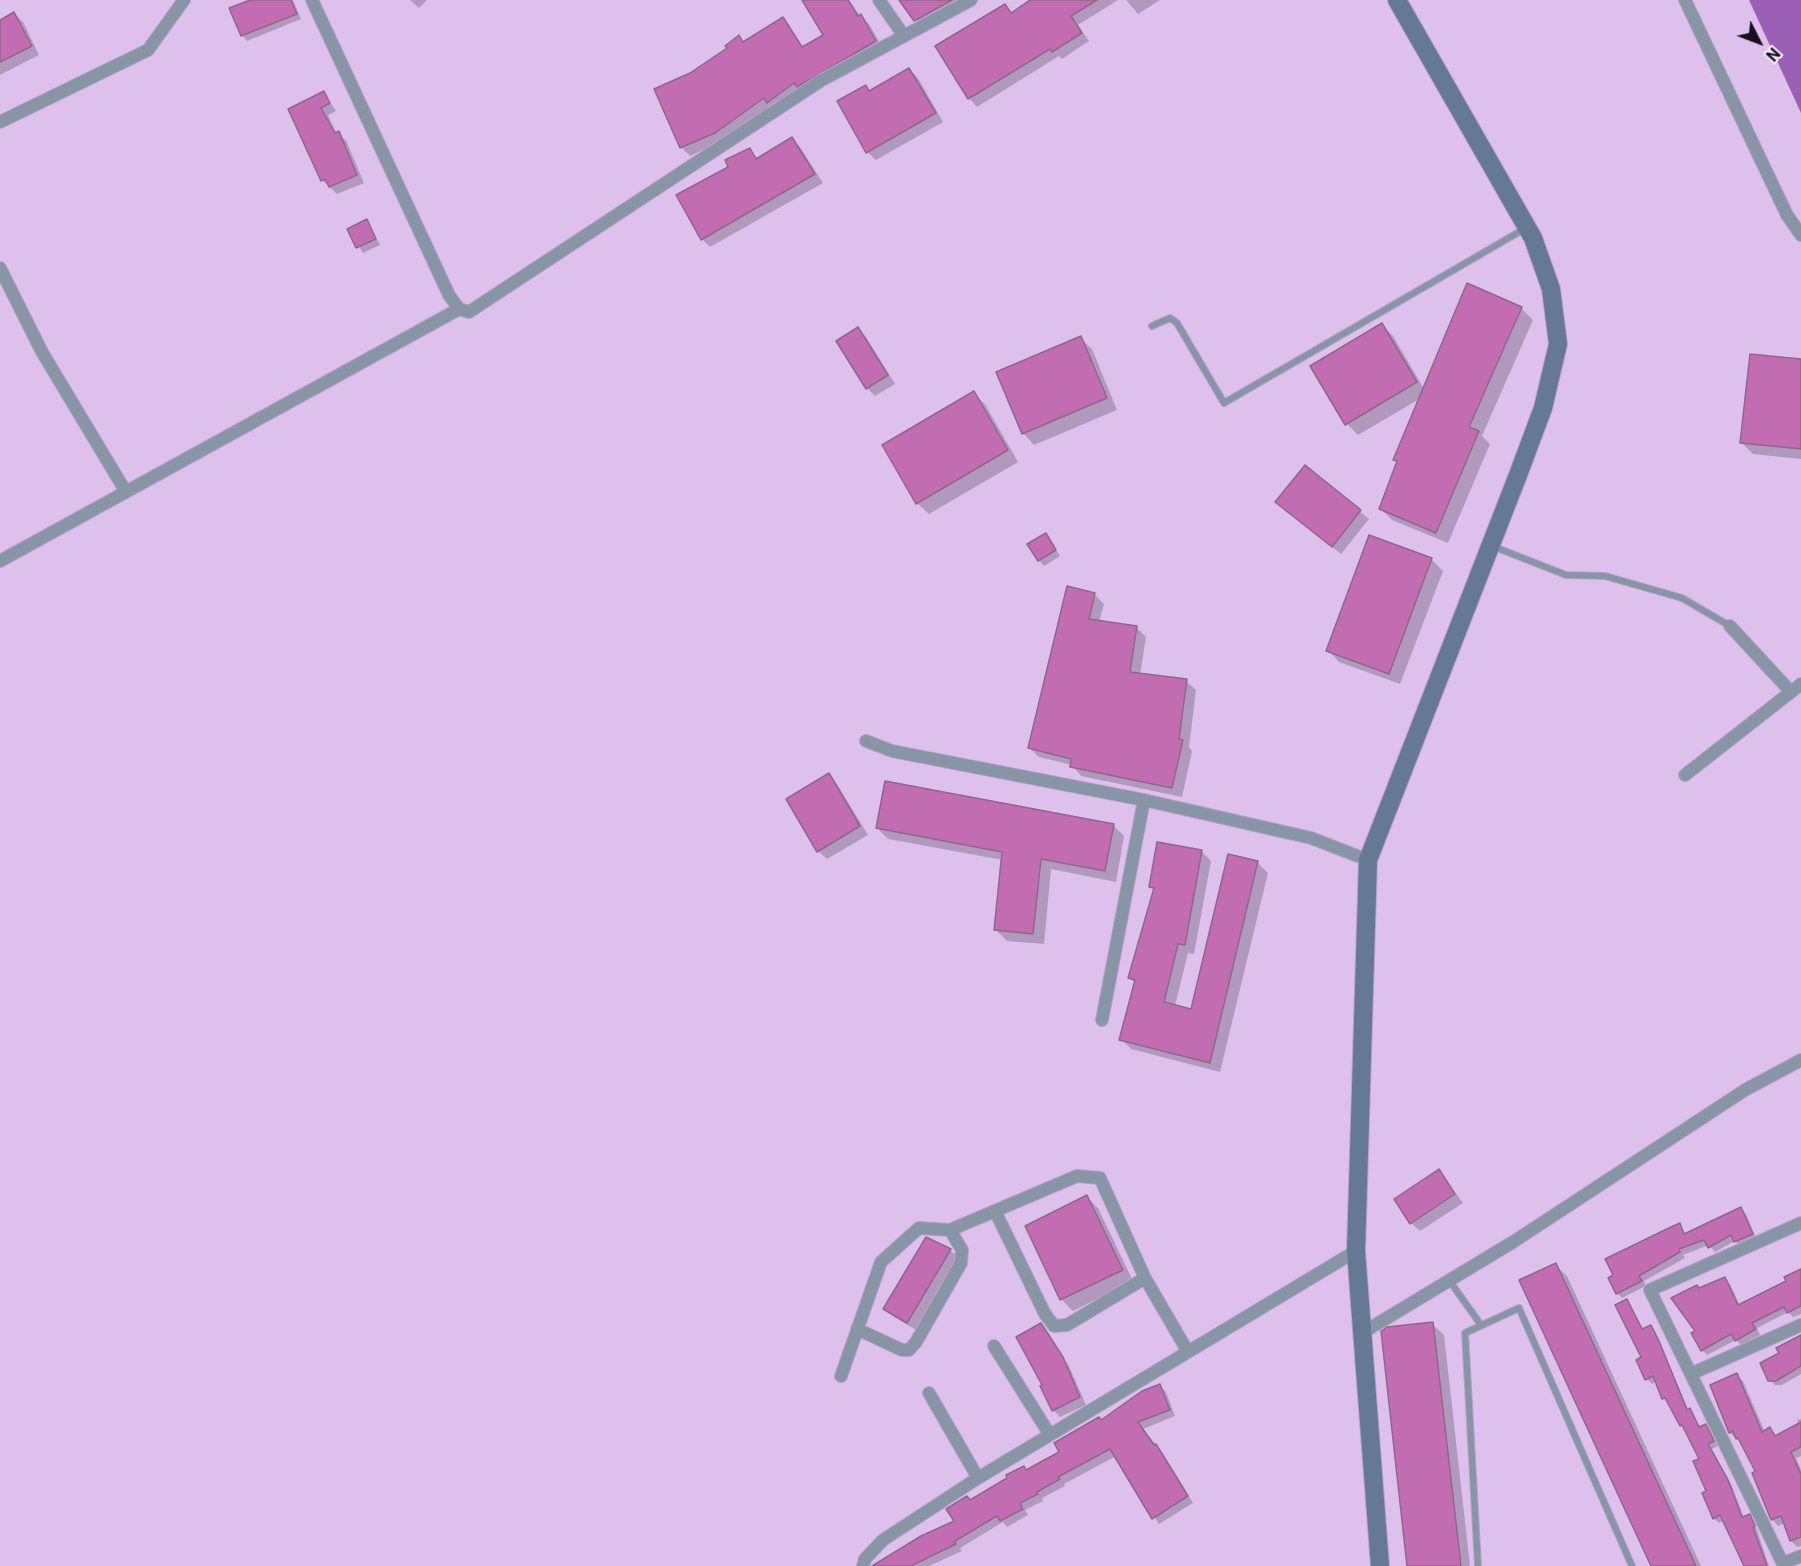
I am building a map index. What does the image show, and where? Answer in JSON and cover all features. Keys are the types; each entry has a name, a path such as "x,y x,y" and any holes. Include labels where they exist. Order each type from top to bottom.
{"street":[{"path":"0,122 148,50 184,0"},
{"path":"312,0 448,295 459,309 469,312 822,80 970,0"},
{"path":"879,0 904,36"},
{"path":"1380,1566 1356,1251 1368,860 1543,408 1558,344 1551,289 1527,228 1397,0"},
{"path":"1684,0 1787,215 1801,236"},
{"path":"0,268 42,352 126,492"},
{"path":"0,561 459,309"},
{"path":"1730,626 1791,692"},
{"path":"1685,775 1801,684"},
{"path":"866,741 892,751 1144,801 1311,838 1368,860"},
{"path":"1102,1020 1144,801"},
{"path":"1362,1333 1514,1242 1745,1090 1801,1060"},
{"path":"841,1376 881,1262 919,1228 950,1230 1077,1176 1100,1178 1145,1278 1188,1352"},
{"path":"995,1211 1045,1314 1054,1326 1067,1325 1145,1278"},
{"path":"1801,1224 1650,1290 1693,1373 1783,1564 1801,1556"},
{"path":"857,1329 902,1350 909,1350 916,1342 961,1263 962,1250 950,1230"},
{"path":"862,1566 865,1559 883,1540 978,1478 1356,1251"},
{"path":"1693,1373 1801,1325"},
{"path":"994,1346 1050,1435"},
{"path":"929,1393 978,1478"}],"lane":[{"path":"1152,326 1170,318 1177,323 1224,403 1527,228"},
{"path":"1491,545 1566,575 1605,576 1682,598 1730,626"},
{"path":"1449,1280 1481,1325"},
{"path":"1478,1566 1465,1333 1520,1308 1632,1566"}],"shaded area":[{"path":"1749,0 1801,0 1801,113"}],"building":[{"path":"250,0 291,0 297,14 241,36 229,8"},
{"path":"802,0 848,0 858,16 861,14 876,41 797,87 794,83 767,103 764,98 715,133 680,148 654,89 690,73 727,48 725,46 739,35 743,42 783,17 802,47 823,35"},
{"path":"899,0 952,0 914,21"},
{"path":"1030,0 1097,0 1071,16 1082,33 1052,52 1050,49 968,99 935,46 1005,4 1011,13"},
{"path":"14,12 32,46 0,62 0,20"},
{"path":"909,68 936,113 866,153 837,101 866,85 869,91"},
{"path":"324,91 330,103 321,108 335,133 339,131 357,175 329,187 325,179 321,181 288,109"},
{"path":"792,137 815,174 701,240 676,195 728,167 725,160 750,148 756,159"},
{"path":"367,219 376,239 356,248 347,229"},
{"path":"1467,283 1522,307 1469,427 1479,431 1436,533 1379,509 1397,461 1393,460"},
{"path":"1382,323 1417,382 1345,425 1310,366"},
{"path":"858,327 888,375 866,389 836,341"},
{"path":"1081,336 1107,398 1022,434 996,372"},
{"path":"1750,354 1801,359 1801,449 1740,443"},
{"path":"974,391 1008,450 916,504 882,445"},
{"path":"1305,465 1361,510 1332,547 1275,502"},
{"path":"1046,533 1056,550 1038,561 1027,544"},
{"path":"1369,535 1432,558 1389,674 1326,651"},
{"path":"1067,586 1095,593 1089,619 1137,626 1130,672 1187,679 1179,739 1183,740 1172,788 1070,767 1071,759 1028,748"},
{"path":"829,773 860,826 817,852 786,799"},
{"path":"885,781 1114,824 1105,871 1041,859 1033,934 994,930 1002,852 876,828"},
{"path":"1157,842 1202,850 1185,945 1178,944 1164,1002 1191,1009 1228,854 1258,861 1210,1063 1119,1040 1135,980 1128,978 1154,888 1149,887"},
{"path":"1439,1169 1455,1194 1410,1224 1394,1199"},
{"path":"1087,1195 1123,1270 1060,1300 1025,1226"},
{"path":"1741,1207 1753,1234 1734,1242 1731,1235 1708,1248 1704,1240 1679,1249 1680,1252 1639,1276 1642,1281 1616,1294 1608,1278 1613,1275 1605,1259 1680,1223 1684,1234"},
{"path":"926,1237 951,1249 907,1323 883,1309"},
{"path":"1556,1263 1696,1566 1651,1566 1519,1280"},
{"path":"1801,1269 1801,1306 1787,1313 1784,1307 1752,1323 1756,1329 1735,1341 1731,1334 1701,1351 1691,1333 1695,1331 1671,1298 1697,1285 1699,1288 1725,1277 1738,1305 1786,1281 1784,1277"},
{"path":"1627,1299 1642,1329 1651,1325 1687,1410 1690,1408 1699,1427 1706,1424 1714,1441 1708,1444 1728,1480 1742,1517 1750,1514 1767,1566 1744,1566 1720,1515 1713,1519 1702,1493 1706,1491 1693,1461 1699,1459 1682,1425 1680,1426 1665,1398 1662,1399 1653,1376 1645,1380 1636,1360 1641,1357 1615,1305"},
{"path":"1433,1322 1461,1566 1407,1566 1381,1331 1387,1327"},
{"path":"1041,1323 1063,1357 1080,1397 1052,1411 1040,1386 1042,1385 1016,1337"},
{"path":"1801,1335 1801,1366 1776,1381 1768,1381 1760,1363 1779,1353 1776,1348"},
{"path":"1737,1373 1762,1432 1770,1427 1775,1436 1801,1422 1801,1447 1791,1452 1801,1474 1801,1537 1790,1541 1781,1516 1771,1520 1752,1473 1755,1471 1738,1438 1736,1439 1733,1431 1729,1433 1710,1385"},
{"path":"1160,1384 1170,1410 1138,1422 1154,1445 1156,1444 1188,1496 1152,1519 1110,1449 1058,1477 1060,1479 1020,1503 1023,1509 1000,1521 997,1516 955,1541 956,1544 911,1566 872,1566 921,1536 954,1521 946,1509 967,1496 970,1500 1007,1478 1006,1475 1024,1466 1026,1470 1059,1452 1054,1443 1099,1417 1101,1420 1142,1391"}]}
